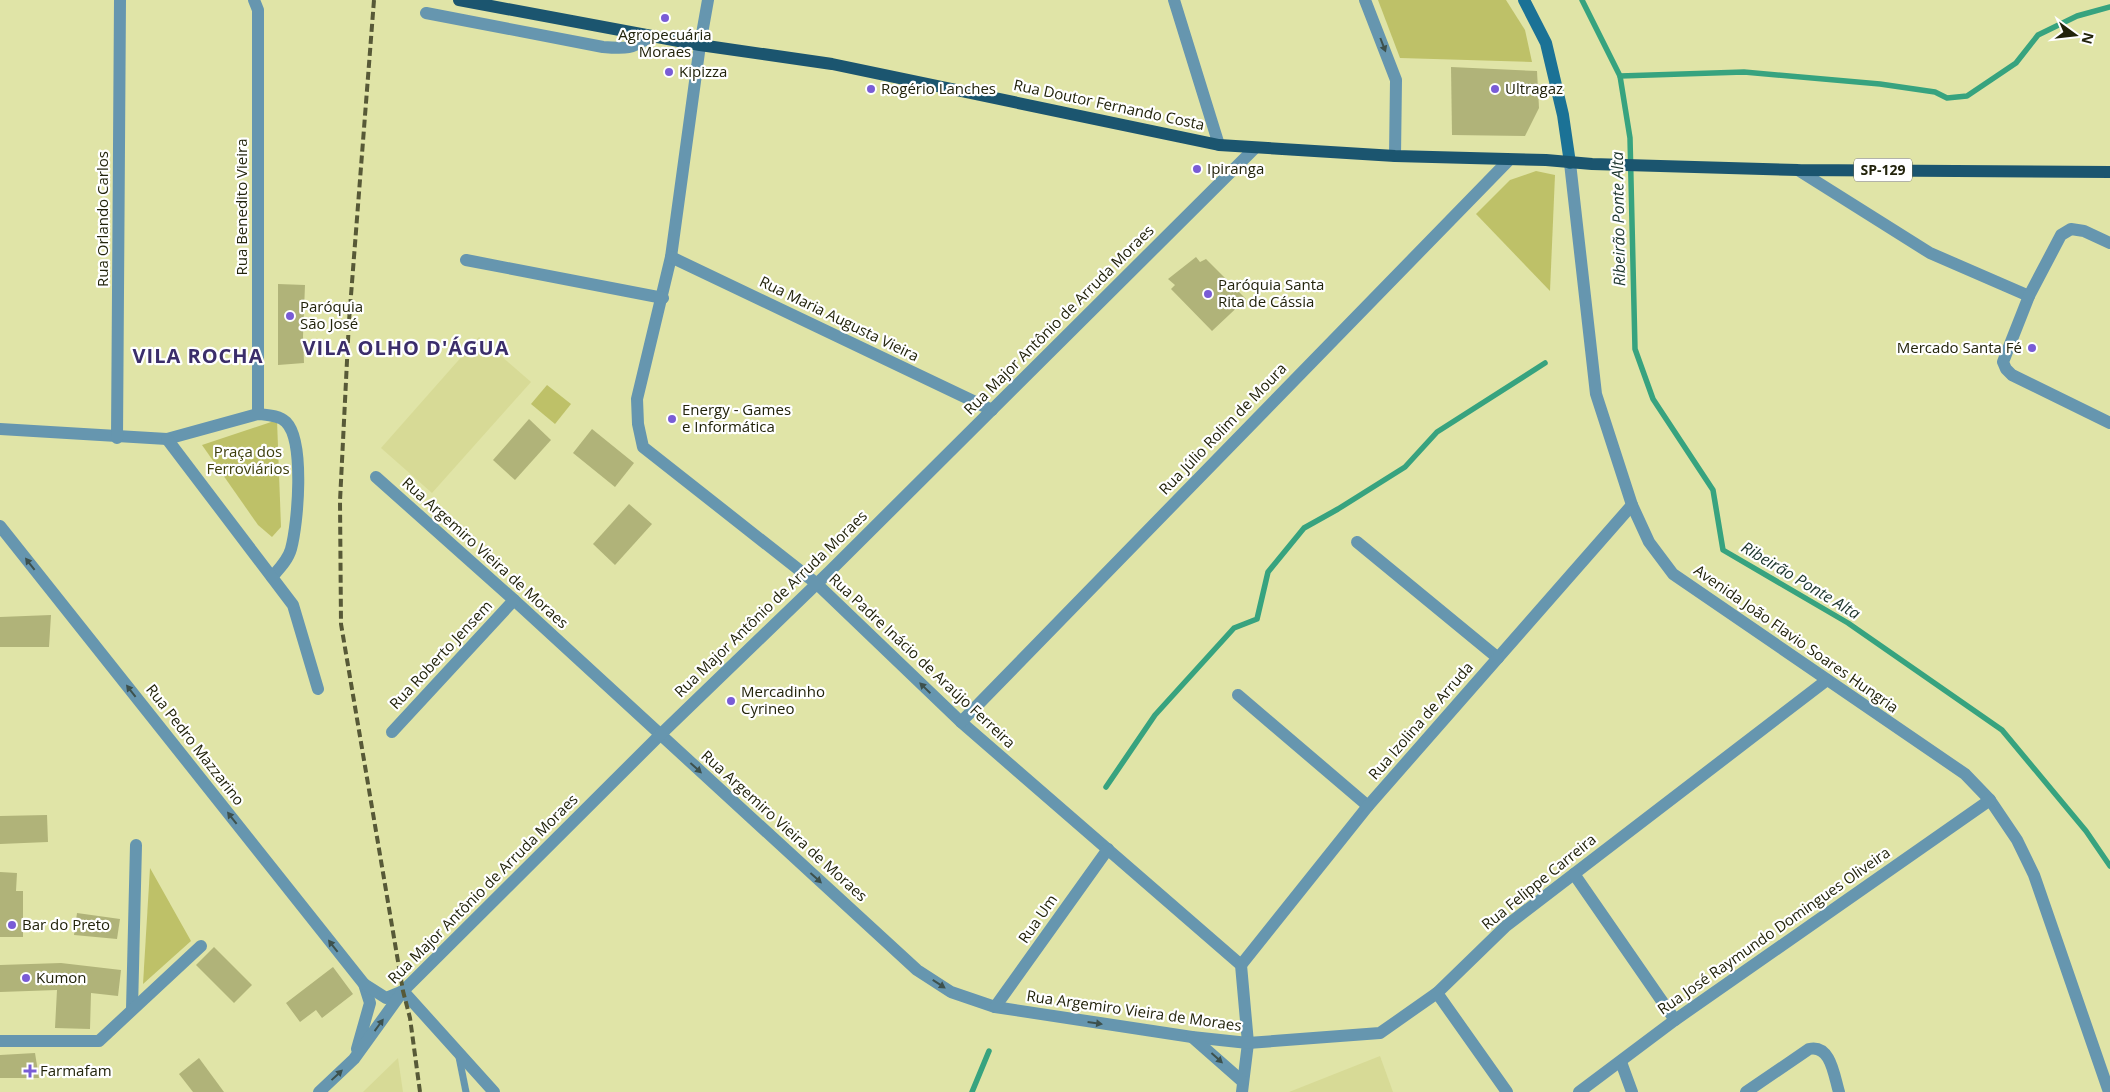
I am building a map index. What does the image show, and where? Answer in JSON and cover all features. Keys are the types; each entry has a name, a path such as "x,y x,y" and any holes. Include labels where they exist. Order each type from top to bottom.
{"main road":[{"name":"Rua Doutor Fernando Costa","path":"460,0 700,45 832,64 1219,145 1395,156 1798,170"},
{"path":"1524,0 1546,43 1564,115 1570,163"},
{"name":"SP-129","path":"1798,170 2110,172"}],"street":[{"name":"Rua Orlando Carlos","path":"117,438 120,0"},
{"name":"Rua Benedito Vieira","path":"254,0 258,10 258,414"},
{"name":"Rua Padre Inácio de Araújo Ferreira","path":"708,0 700,45 671,257 663,298 637,399 638,424 643,447 817,584 961,722 1241,965"},
{"path":"1174,0 1219,145"},
{"path":"1365,0 1396,80 1395,156"},
{"path":"426,12 610,48 624,49 636,46 651,36"},
{"name":"Rua Major Antônio de Arruda Moraes","path":"319,1092 354,1059 404,991 660,735 817,584 1255,148"},
{"name":"Rua Júlio Rolim de Moura","path":"961,722 1509,160"},
{"name":"Avenida João Flavio Soares Hungria","path":"1570,163 1596,394 1632,505 1649,542 1673,574 1965,774 1990,800 2017,840 2034,875 2109,1092"},
{"path":"1798,170 1930,253 2029,296"},
{"path":"2110,243 2084,231 2071,230 2061,235 2029,296 2003,362 2006,369 2012,375 2110,423"},
{"name":"Rua Maria Augusta Vieira","path":"671,257 992,410"},
{"path":"466,260 663,298"},
{"path":"0,429 117,438 167,439 258,414 271,415 286,420 294,435 298,450 297,509 291,550 272,577"},
{"path":"167,439 293,605 318,689"},
{"name":"Rua Argemiro Vieira de Moraes","path":"376,477 514,600 917,970 950,992 995,1007 1192,1037 1248,1043"},
{"name":"Rua Izolina de Arruda","path":"1241,965 1368,806 1632,505"},
{"name":"Rua Pedro Mazzarino","path":"0,526 364,984 386,998 404,991"},
{"path":"1357,542 1498,658"},
{"name":"Rua Roberto Jensem","path":"392,732 514,600"},
{"name":"Rua Felippe Carreira","path":"1248,1043 1380,1033 1437,993 1506,926 1826,680"},
{"path":"1238,695 1368,806"},
{"name":"Rua José Raymundo Domingues Oliveira","path":"1579,1092 1675,1020 1990,800"},
{"path":"132,1009 136,845"},
{"name":"Rua Um","path":"995,1007 1108,849"},
{"path":"1574,874 1675,1020"},
{"path":"0,1040 100,1041 201,946"},
{"path":"1241,965 1248,1043 1242,1087"},
{"name":"Rua Pedro Mazzarino","path":"354,1059 370,1003 364,984"},
{"path":"404,991 458,1054 494,1092"},
{"path":"1437,993 1508,1092"},
{"path":"1192,1037 1242,1087"},
{"path":"1746,1092 1809,1049 1816,1047 1826,1055 1839,1092"},
{"path":"1621,1062 1632,1092"}],"lane":[{"path":"458,1054 466,1092"}],"shaded area":[{"path":"479,337 531,382 432,493 381,448"},
{"path":"1380,1056 1393,1092 1289,1092"},
{"path":"398,1058 403,1092 363,1092"}],"green space":[{"path":"1378,0 1506,0 1525,30 1532,62 1400,58"},
{"path":"1536,171 1555,175 1550,291 1476,214 1510,180"},
{"path":"547,385 571,404 555,424 531,404"},
{"name":"Praça dos Ferroviários","path":"277,420 281,527 272,537 258,525 202,445"},
{"path":"150,868 191,941 143,984"}],"building":[{"name":"Ultragaz","path":"1451,67 1537,71 1539,108 1525,136 1452,135"},
{"name":"Paróquia Santa Rita de Cássia","path":"1196,257 1200,262 1206,259 1246,299 1212,331 1171,289 1175,285 1168,279"},
{"name":"Paróquia São José","path":"278,284 305,285 304,363 278,365"},
{"path":"529,419 551,440 515,480 493,460"},
{"path":"592,429 634,463 615,487 573,453"},
{"path":"629,504 652,524 615,565 593,544"},
{"path":"51,615 49,647 0,647 0,617"},
{"path":"47,815 48,842 0,844 0,816"},
{"path":"0,872 17,873 16,891 23,891 23,937 0,937"},
{"path":"77,913 120,919 117,939 74,935"},
{"path":"214,947 252,985 234,1003 196,965"},
{"path":"61,963 121,970 118,996 91,993 90,1029 55,1028 57,990 0,992 0,965"},
{"path":"333,967 353,994 322,1018 316,1010 300,1022 286,1003"},
{"name":"Farmafam","path":"35,1053 39,1078 0,1078 0,1055"},
{"path":"199,1058 224,1092 193,1092 179,1074"}],"waterway":[{"name":"Ribeirão Ponte Alta","path":"1582,0 1620,76 1630,138 1635,349 1653,399 1713,490 1723,550 1848,623 2002,730 2086,831 2110,866"},
{"path":"1620,76 1744,72 1880,84 1935,92 1947,98 1967,96 2016,63 2038,35 2077,16 2110,7"},
{"path":"1106,787 1155,715 1234,628 1257,619 1268,572 1304,528 1405,467 1437,432 1545,363"},
{"path":"972,1092 989,1051"}],"railway":[{"path":"374,0 349,321 340,501 341,624 403,991 410,1018 420,1092"}],"place":[{"name":"Agropecuária Moraes","path":"665,18"},
{"name":"Kipizza","path":"669,72"},
{"name":"Rogério Lanches","path":"871,89"},
{"name":"Ultragaz","path":"1495,89"},
{"name":"Ipiranga","path":"1197,169"},
{"name":"Paróquia Santa Rita de Cássia","path":"1208,294"},
{"name":"Paróquia São José","path":"290,316"},
{"name":"Mercado Santa Fé","path":"2032,348"},
{"name":"Energy - Games e Informática","path":"672,419"},
{"name":"Mercadinho Cyrineo","path":"731,701"},
{"name":"Bar do Preto","path":"12,925"},
{"name":"Kumon","path":"26,978"},
{"name":"Farmafam","path":"30,1071"}],"district":[{"name":"VILA OLHO D'ÁGUA","path":"406,348"},
{"name":"VILA ROCHA","path":"198,356"}]}
